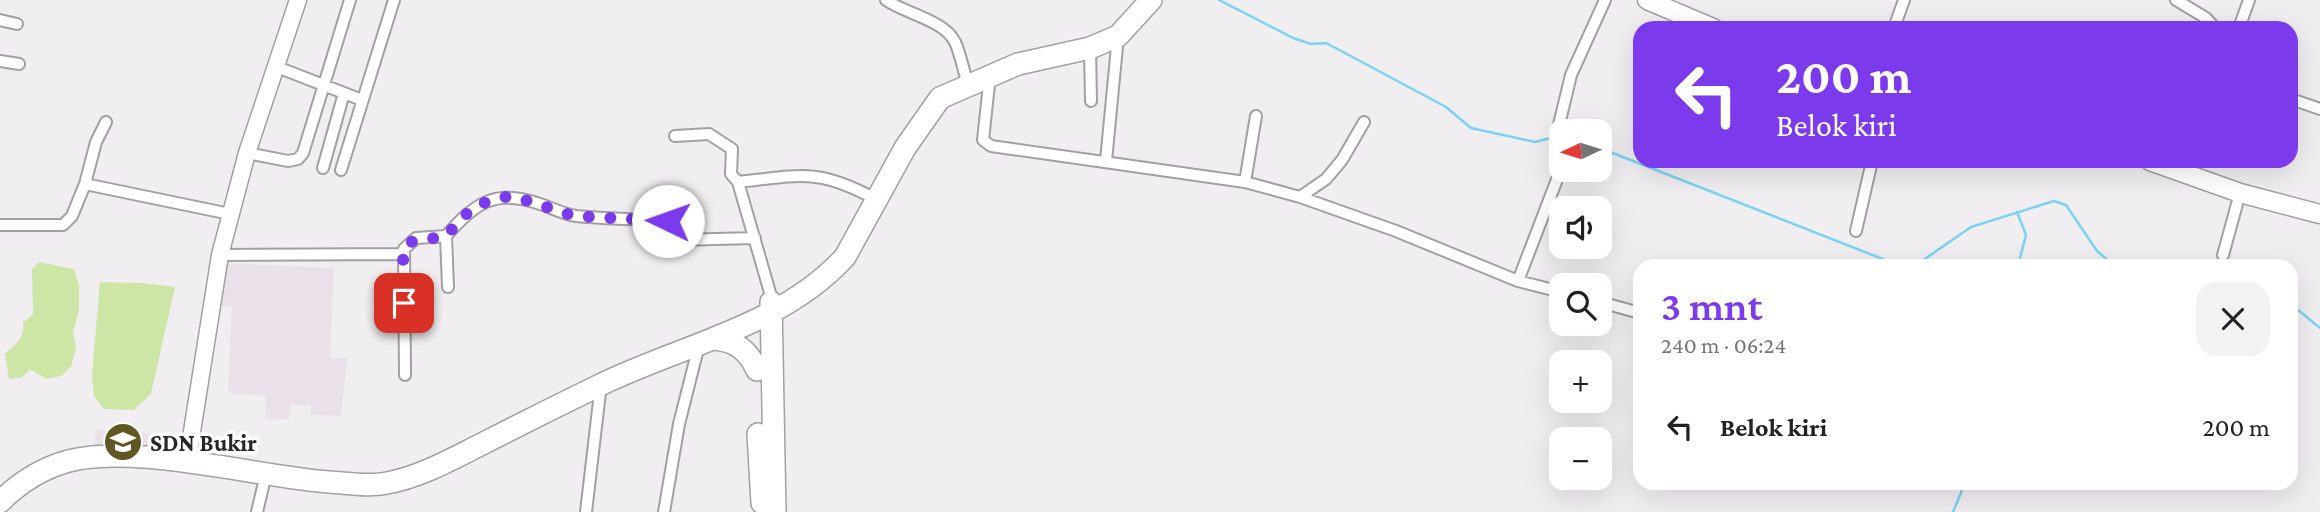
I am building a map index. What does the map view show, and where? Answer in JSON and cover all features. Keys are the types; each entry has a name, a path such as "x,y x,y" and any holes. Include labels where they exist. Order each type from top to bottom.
{"highway":[{"path":"770,344 783,317 800,295 831,272 858,238 877,200 940,98 1018,64 1090,48 1118,36 1151,0"},
{"path":"0,502 24,481 63,462 103,456 187,463 357,484 385,484 407,478 601,384 668,354 705,342 765,308 858,238"},
{"path":"668,354 713,327 800,295"},
{"path":"765,308 770,344 775,512"},
{"path":"762,512 758,468 757,370 765,308"},
{"path":"705,342 734,343 745,350 757,370"}],"main road":[{"path":"187,463 220,255 247,153 298,0"},
{"path":"1647,0 1696,21"},
{"path":"2169,168 2239,193 2320,214"}],"street":[{"path":"247,153 288,161 298,159 303,153 350,0"},
{"path":"341,170 394,0"},
{"path":"886,0 902,11 945,30 954,39 968,84"},
{"path":"1563,119 1571,75 1605,0"},
{"path":"1896,21 1904,0"},
{"path":"2176,0 2209,21"},
{"path":"2242,21 2249,0"},
{"path":"0,20 17,24"},
{"path":"1106,161 1118,36"},
{"path":"1090,48 1091,101"},
{"path":"0,61 19,64"},
{"path":"277,67 362,100"},
{"path":"990,75 983,131 987,144 1245,182 1300,197 1396,231 1518,281 1549,289"},
{"path":"323,168 344,93"},
{"path":"2298,101 2320,109"},
{"path":"1245,182 1256,116"},
{"path":"0,225 63,225 72,216 85,184 95,146 106,122"},
{"path":"1300,197 1334,170 1364,122"},
{"path":"675,136 709,134 727,144 733,152 731,174 738,181 755,238 765,308"},
{"path":"1856,231 1870,168"},
{"path":"738,181 814,175 845,182 877,200"},
{"path":"1518,281 1556,182"},
{"path":"85,184 230,214"},
{"path":"2223,255 2239,193"},
{"path":"405,375 403,254 410,242 416,238 446,236 465,215 480,204 495,198 516,197 574,216 668,221 677,240 755,238"},
{"path":"446,236 448,287"},
{"path":"220,255 403,254"},
{"path":"1612,305 1633,311"},
{"path":"664,512 681,415 705,342"},
{"path":"586,512 601,384"},
{"path":"257,512 266,474"}],"shaded area":[{"path":"223,263 334,268 330,358 347,358 341,416 311,415 311,406 290,404 289,420 265,419 266,396 228,393 232,307 215,305"},
{"name":"SDN Bukir","path":"96,430 152,434 150,453 94,451"}],"green space":[{"path":"39,262 74,269 79,285 79,310 73,333 76,348 71,367 61,376 46,379 30,369 21,378 9,379 5,354 19,340 23,333 23,323 33,314 32,269"},
{"path":"100,282 175,287 151,394 134,410 104,409 94,396 92,374"}],"waterway":[{"path":"1219,0 1293,38 1311,44 1326,43 1446,107 1471,128 1535,142 1549,138"},
{"path":"1612,153 1633,161"},
{"path":"1651,168 1883,259"},
{"path":"1925,259 1971,227 2054,201 2066,205 2097,251 2107,259"},
{"path":"2017,212 2026,235 2020,259"},
{"path":"2298,310 2320,328"},
{"path":"1953,512 1962,490"}],"place":[{"name":"SDN Bukir","path":"123,442"}],"route":[{"path":"404,303 404,249 416,238 446,236 465,215 488,200 516,197 574,216 668,221"}]}
